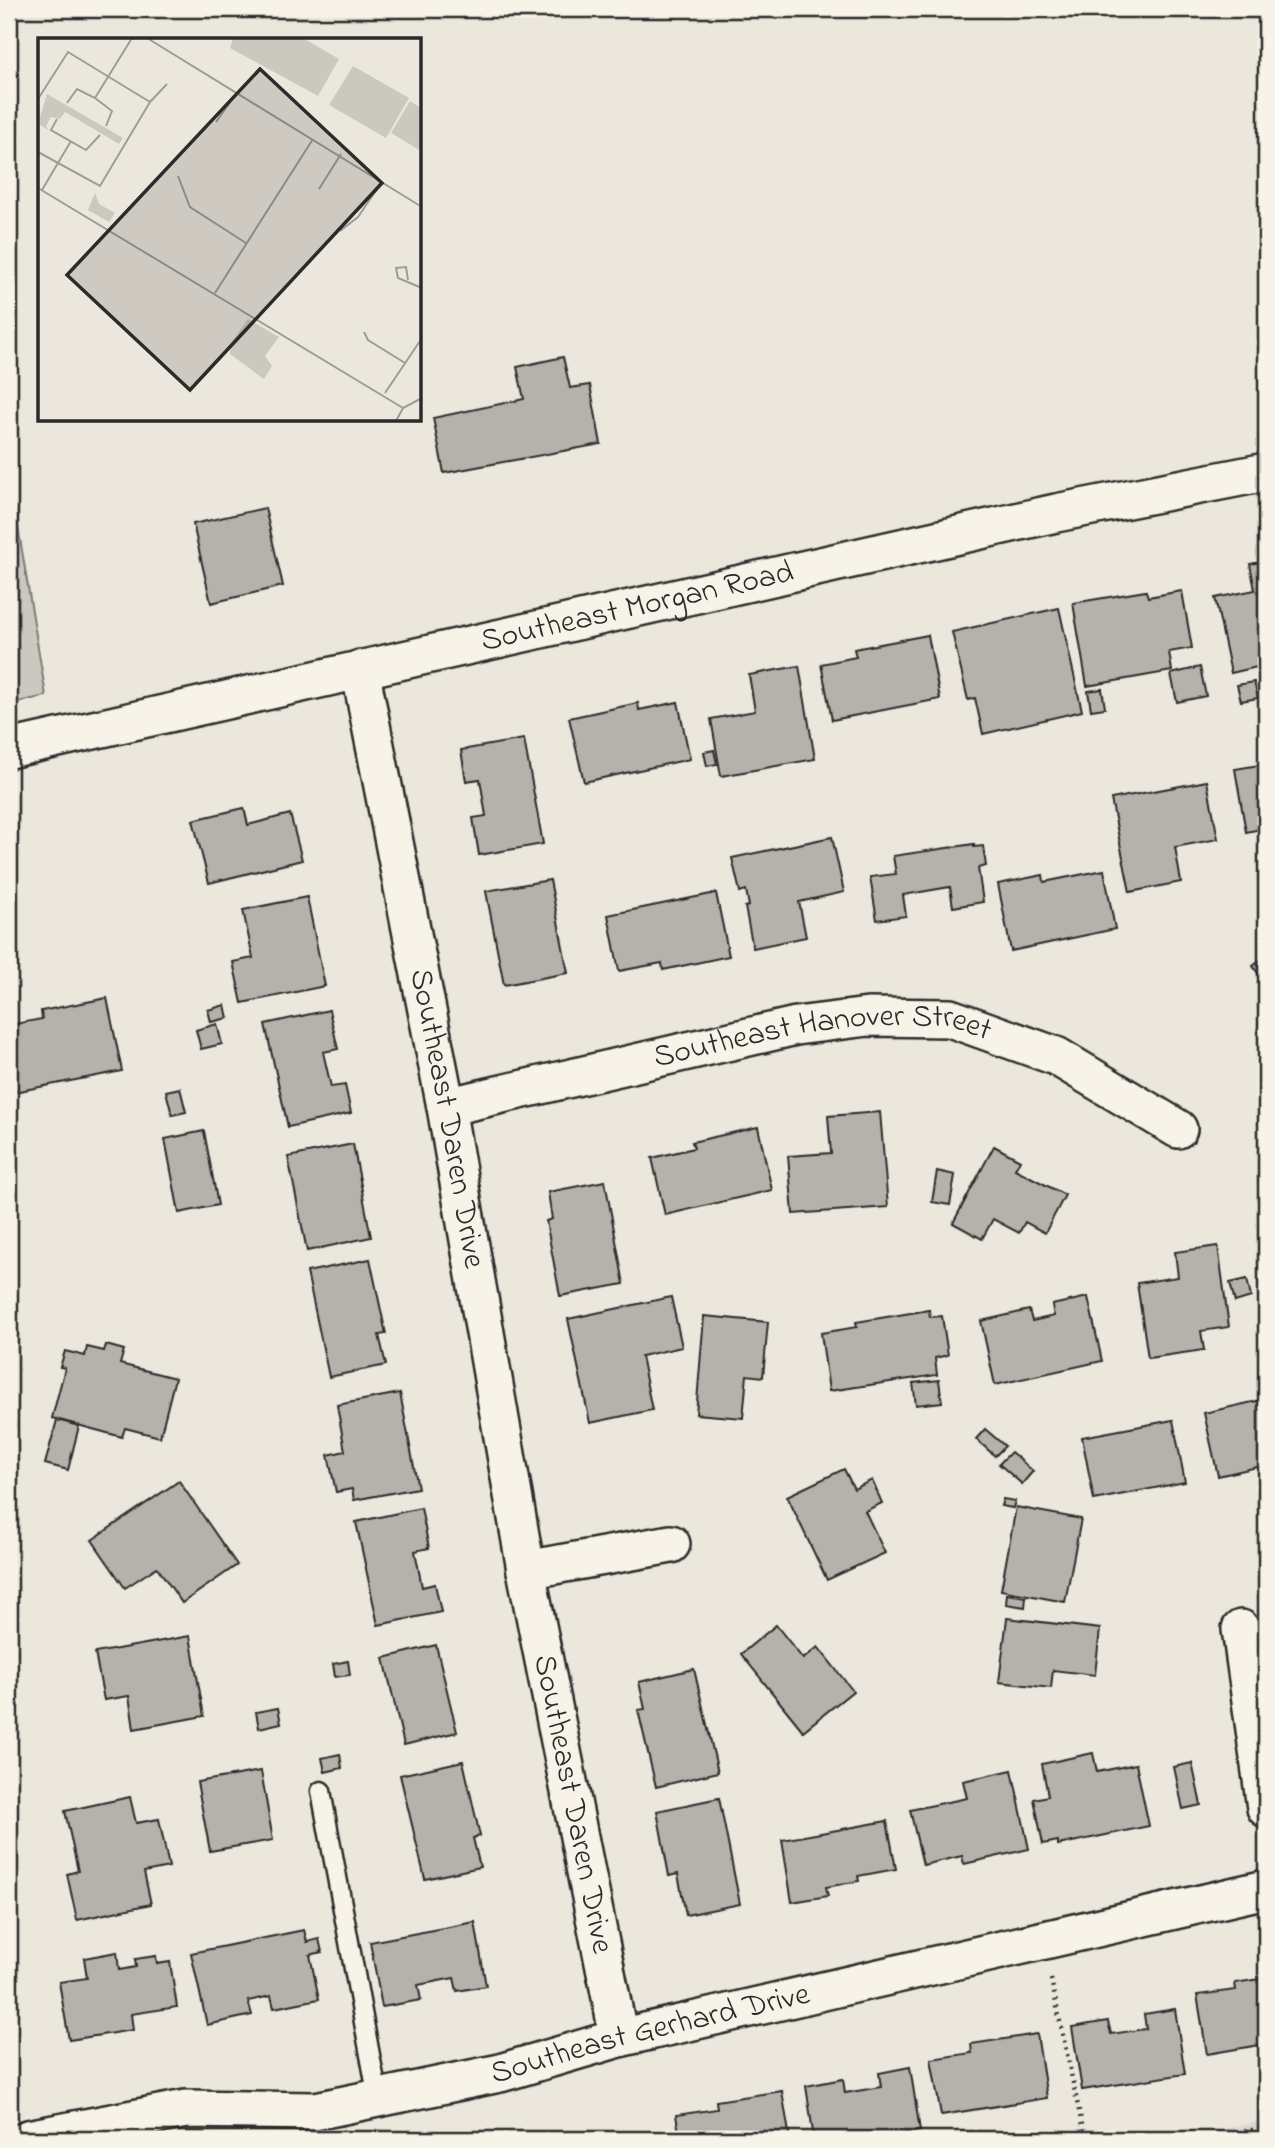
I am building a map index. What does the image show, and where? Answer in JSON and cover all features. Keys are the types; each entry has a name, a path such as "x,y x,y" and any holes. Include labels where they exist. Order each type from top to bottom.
{"street":[{"name":"Southeast Morgan Road","path":"9,749 1056,513 1266,472"},
{"name":"Southeast Daren Drive","path":"360,669 446,1107 526,1570 619,2038"},
{"name":"Southeast Hanover Street","path":"446,1107 796,1026 868,1017 950,1018 1056,1056 1178,1129"},
{"path":"526,1570 671,1544"},
{"path":"1241,1629 1266,1808"},
{"name":"Southeast Gerhard Drive","path":"28,2139 187,2109 315,2112 500,2073 619,2038 1266,1889"}],"lane":[{"path":"321,1791 378,2098"}],"path":[{"path":"1043,1940 1085,2139"},
{"path":"1210,2139 1266,2127"}],"shaded area":[{"path":"9,472 46,696 9,704"},
{"path":"1266,2120 1266,2139 1179,2139 1219,2130"}],"building":[{"path":"563,357 570,388 590,385 601,444 444,473 433,418 524,399 517,367"},
{"path":"265,508 283,586 211,603 193,524"},
{"path":"1266,561 1266,665 1231,673 1215,598 1255,590 1250,564"},
{"path":"1146,591 1148,597 1182,591 1192,648 1169,652 1172,671 1087,686 1073,603"},
{"path":"1059,608 1082,711 983,734 975,698 968,700 952,632"},
{"path":"928,635 940,699 832,720 821,664 856,657 854,649"},
{"path":"799,666 815,759 721,776 711,719 755,711 749,675"},
{"path":"1200,667 1206,696 1177,702 1171,674"},
{"path":"1254,682 1258,698 1241,701 1237,685"},
{"path":"1102,689 1105,708 1091,710 1088,691"},
{"path":"678,702 690,759 584,782 569,718 638,703 639,710"},
{"path":"524,739 543,844 479,855 473,818 486,816 480,779 466,781 461,750"},
{"path":"714,750 717,764 707,766 704,752"},
{"path":"1266,764 1266,828 1246,832 1235,769"},
{"path":"1207,781 1218,839 1175,847 1181,882 1130,892 1111,799"},
{"path":"244,808 248,825 290,814 302,860 209,883 193,820"},
{"path":"832,837 844,892 799,902 806,937 753,948 745,907 749,906 746,890 740,892 732,858"},
{"path":"974,844 974,847 983,846 986,866 978,868 983,902 953,907 950,887 903,895 906,916 877,920 870,877 896,874 893,856"},
{"path":"1104,870 1115,929 1011,951 998,884 1043,875 1044,882"},
{"path":"550,880 568,973 504,985 486,891"},
{"path":"716,893 729,956 663,970 662,963 619,971 608,915"},
{"path":"307,897 325,986 242,1003 233,962 253,958 243,910"},
{"path":"1266,956 1266,985 1253,966"},
{"path":"107,998 122,1071 9,1093 9,1025 42,1019 41,1011"},
{"path":"225,1005 228,1018 211,1022 208,1010"},
{"path":"329,1010 338,1049 323,1052 331,1087 345,1085 351,1113 288,1127 265,1024"},
{"path":"1266,1019 1266,1034 1259,1024"},
{"path":"217,1024 222,1044 201,1049 196,1030"},
{"path":"180,1088 186,1112 172,1115 166,1091"},
{"path":"880,1112 888,1207 793,1214 788,1156 831,1153 828,1116"},
{"path":"758,1127 772,1190 665,1215 652,1158 694,1148 692,1142"},
{"path":"204,1131 218,1205 179,1213 165,1139"},
{"path":"353,1144 371,1237 307,1251 288,1157"},
{"path":"994,1146 1020,1160 1015,1169 1065,1195 1045,1233 1025,1222 1019,1233 993,1219 982,1239 953,1223"},
{"path":"937,1171 955,1175 950,1205 932,1202"},
{"path":"605,1181 624,1284 560,1296 546,1221 552,1219 548,1192"},
{"path":"1218,1246 1229,1327 1201,1331 1204,1350 1148,1358 1137,1283 1178,1277 1175,1252"},
{"path":"370,1259 386,1334 379,1335 386,1365 329,1377 307,1272"},
{"path":"1247,1279 1251,1297 1235,1302 1230,1283"},
{"path":"671,1297 682,1347 641,1356 652,1410 590,1423 568,1319"},
{"path":"1088,1297 1102,1361 995,1385 981,1321 1029,1310 1032,1321 1054,1316 1052,1305"},
{"path":"929,1310 930,1317 942,1316 948,1355 935,1358 937,1375 829,1391 821,1333 857,1327 856,1322"},
{"path":"704,1316 768,1322 763,1377 747,1375 743,1418 696,1414"},
{"path":"106,1345 124,1350 120,1364 175,1378 160,1437 125,1428 122,1437 52,1418 65,1368 60,1367 65,1351 85,1356 87,1347 104,1351"},
{"path":"939,1380 942,1402 916,1405 913,1383"},
{"path":"400,1393 418,1488 354,1500 352,1489 336,1492 328,1455 345,1451 337,1405"},
{"path":"1266,1399 1266,1465 1218,1476 1204,1413"},
{"path":"57,1420 79,1426 68,1470 45,1464"},
{"path":"1173,1420 1185,1482 1094,1500 1082,1437"},
{"path":"985,1429 1005,1446 995,1456 976,1439"},
{"path":"1011,1452 1033,1471 1022,1484 999,1464"},
{"path":"844,1469 854,1489 872,1480 882,1503 865,1511 885,1553 827,1580 787,1496"},
{"path":"179,1481 237,1565 182,1603 157,1567 125,1588 92,1540"},
{"path":"1003,1499 1015,1501 1013,1508 1001,1506"},
{"path":"1016,1507 1081,1519 1065,1602 1001,1590"},
{"path":"421,1508 429,1548 415,1551 422,1587 435,1584 441,1612 378,1625 356,1522"},
{"path":"1007,1594 1026,1597 1025,1607 1006,1604"},
{"path":"1007,1618 1100,1629 1095,1675 1053,1670 1051,1688 999,1682"},
{"path":"776,1625 803,1659 818,1647 853,1691 803,1731 741,1654"},
{"path":"190,1636 204,1716 134,1729 129,1696 104,1700 95,1653"},
{"path":"436,1645 457,1732 404,1745 384,1658"},
{"path":"348,1661 350,1675 335,1677 333,1664"},
{"path":"694,1669 718,1772 656,1787 638,1710 645,1709 639,1682"},
{"path":"278,1708 281,1723 259,1728 256,1712"},
{"path":"1093,1753 1097,1772 1136,1764 1149,1826 1058,1845 1058,1841 1043,1844 1034,1799 1048,1796 1042,1764"},
{"path":"340,1754 342,1768 325,1772 322,1758"},
{"path":"463,1761 480,1836 473,1838 480,1867 425,1879 400,1775"},
{"path":"1192,1763 1201,1805 1183,1809 1174,1767"},
{"path":"1012,1770 1029,1849 964,1864 962,1856 923,1865 910,1810 967,1798 963,1781"},
{"path":"261,1771 273,1840 210,1851 197,1782"},
{"path":"130,1797 136,1823 159,1819 169,1867 144,1872 151,1904 77,1920 67,1874 78,1871 65,1811"},
{"path":"719,1798 740,1904 686,1915 678,1874 669,1876 657,1811"},
{"path":"887,1821 896,1869 858,1876 859,1881 826,1887 828,1896 792,1902 782,1840"},
{"path":"475,1922 486,1986 457,1991 454,1978 418,1985 421,2000 382,2007 370,1942"},
{"path":"304,1930 307,1942 319,1939 322,1952 310,1955 319,1999 274,2008 271,1996 248,2001 252,2015 207,2025 191,1953"},
{"path":"117,1952 119,1970 136,1967 135,1959 156,1956 157,1964 170,1962 177,2007 131,2014 133,2030 69,2040 59,1982 87,1978 84,1958"},
{"path":"1266,1978 1266,2044 1207,2054 1197,1995 1236,1990 1235,1983"},
{"path":"1175,2009 1185,2074 1082,2090 1072,2027 1108,2021 1111,2034 1146,2029 1144,2014"},
{"path":"1037,2034 1047,2098 941,2115 931,2059 972,2053 971,2044"},
{"path":"910,2067 920,2131 872,2139 814,2139 806,2086 843,2079 845,2093 881,2087 879,2073"},
{"path":"782,2091 790,2139 680,2139 676,2115 717,2109 716,2101"}]}
